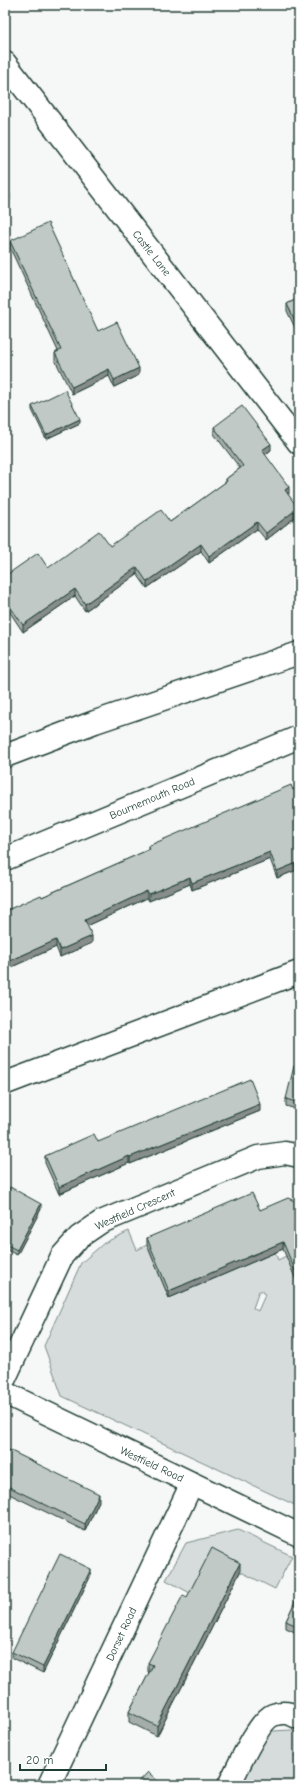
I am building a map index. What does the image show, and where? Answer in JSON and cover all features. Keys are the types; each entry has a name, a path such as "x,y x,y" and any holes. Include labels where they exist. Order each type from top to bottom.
{"street":[{"name":"Castle Lane","path":"5,63 299,443"},
{"path":"5,756 95,722 299,652"},
{"name":"Bournemouth Road","path":"5,859 299,737"},
{"path":"5,1084 299,972"},
{"name":"Westfield Crescent","path":"5,1378 62,1256 75,1241 85,1233 101,1222 258,1157 286,1153 299,1156"},
{"name":"Westfield Road","path":"5,1393 299,1535"},
{"name":"Dorset Road","path":"49,1785 192,1483"},
{"path":"229,1785 256,1733 271,1715 286,1712 299,1718"}],"shaded area":[{"path":"129,1231 137,1250 147,1245 169,1298 256,1255 258,1260 275,1252 278,1260 286,1256 299,1273 299,1507 62,1396 44,1346 81,1263 104,1243","holes":["259,1291 263,1291 265,1295 258,1311 253,1308"]},
{"path":"238,1530 292,1556 275,1589 211,1557 192,1594 166,1580 186,1543"},
{"path":"291,1730 299,1734 299,1750 294,1756 299,1760 299,1785 238,1785 259,1744 273,1731"}],"building":[{"path":"5,185 10,194 5,197"},
{"path":"48,223 98,331 117,322 139,368 114,380 109,369 72,387 55,353 61,350 10,241"},
{"path":"299,298 299,329 287,304"},
{"path":"65,390 80,419 46,435 32,406"},
{"path":"242,406 271,444 262,450 289,487 285,490 298,508 266,533 257,522 209,556 201,544 147,582 137,567 85,604 75,589 23,625 9,605 5,607 5,576 38,553 48,568 99,531 110,546 161,510 170,522 227,481 226,479 243,466 214,427"},
{"path":"291,785 293,790 299,787 299,862 277,871 270,852 192,883 190,877 149,894 147,891 85,920 92,936 60,950 56,940 5,963 5,911 41,895 42,897 150,849 148,846"},
{"path":"294,1066 299,1067 299,1103 286,1099"},
{"path":"250,1079 260,1104 130,1157 129,1156 59,1187 45,1156 94,1134 98,1142"},
{"path":"10,1187 41,1204 17,1250 5,1244 5,1197"},
{"path":"252,1193 260,1210 288,1198 299,1203 299,1280 283,1242 169,1291 147,1238"},
{"path":"5,1448 99,1494 85,1524 5,1485"},
{"path":"212,1548 240,1563 157,1726 129,1712 153,1665 148,1663 183,1595 187,1597"},
{"path":"60,1554 91,1569 43,1667 12,1652"},
{"path":"299,1593 299,1627 286,1621"},
{"path":"148,1772 162,1785 136,1785"}]}
